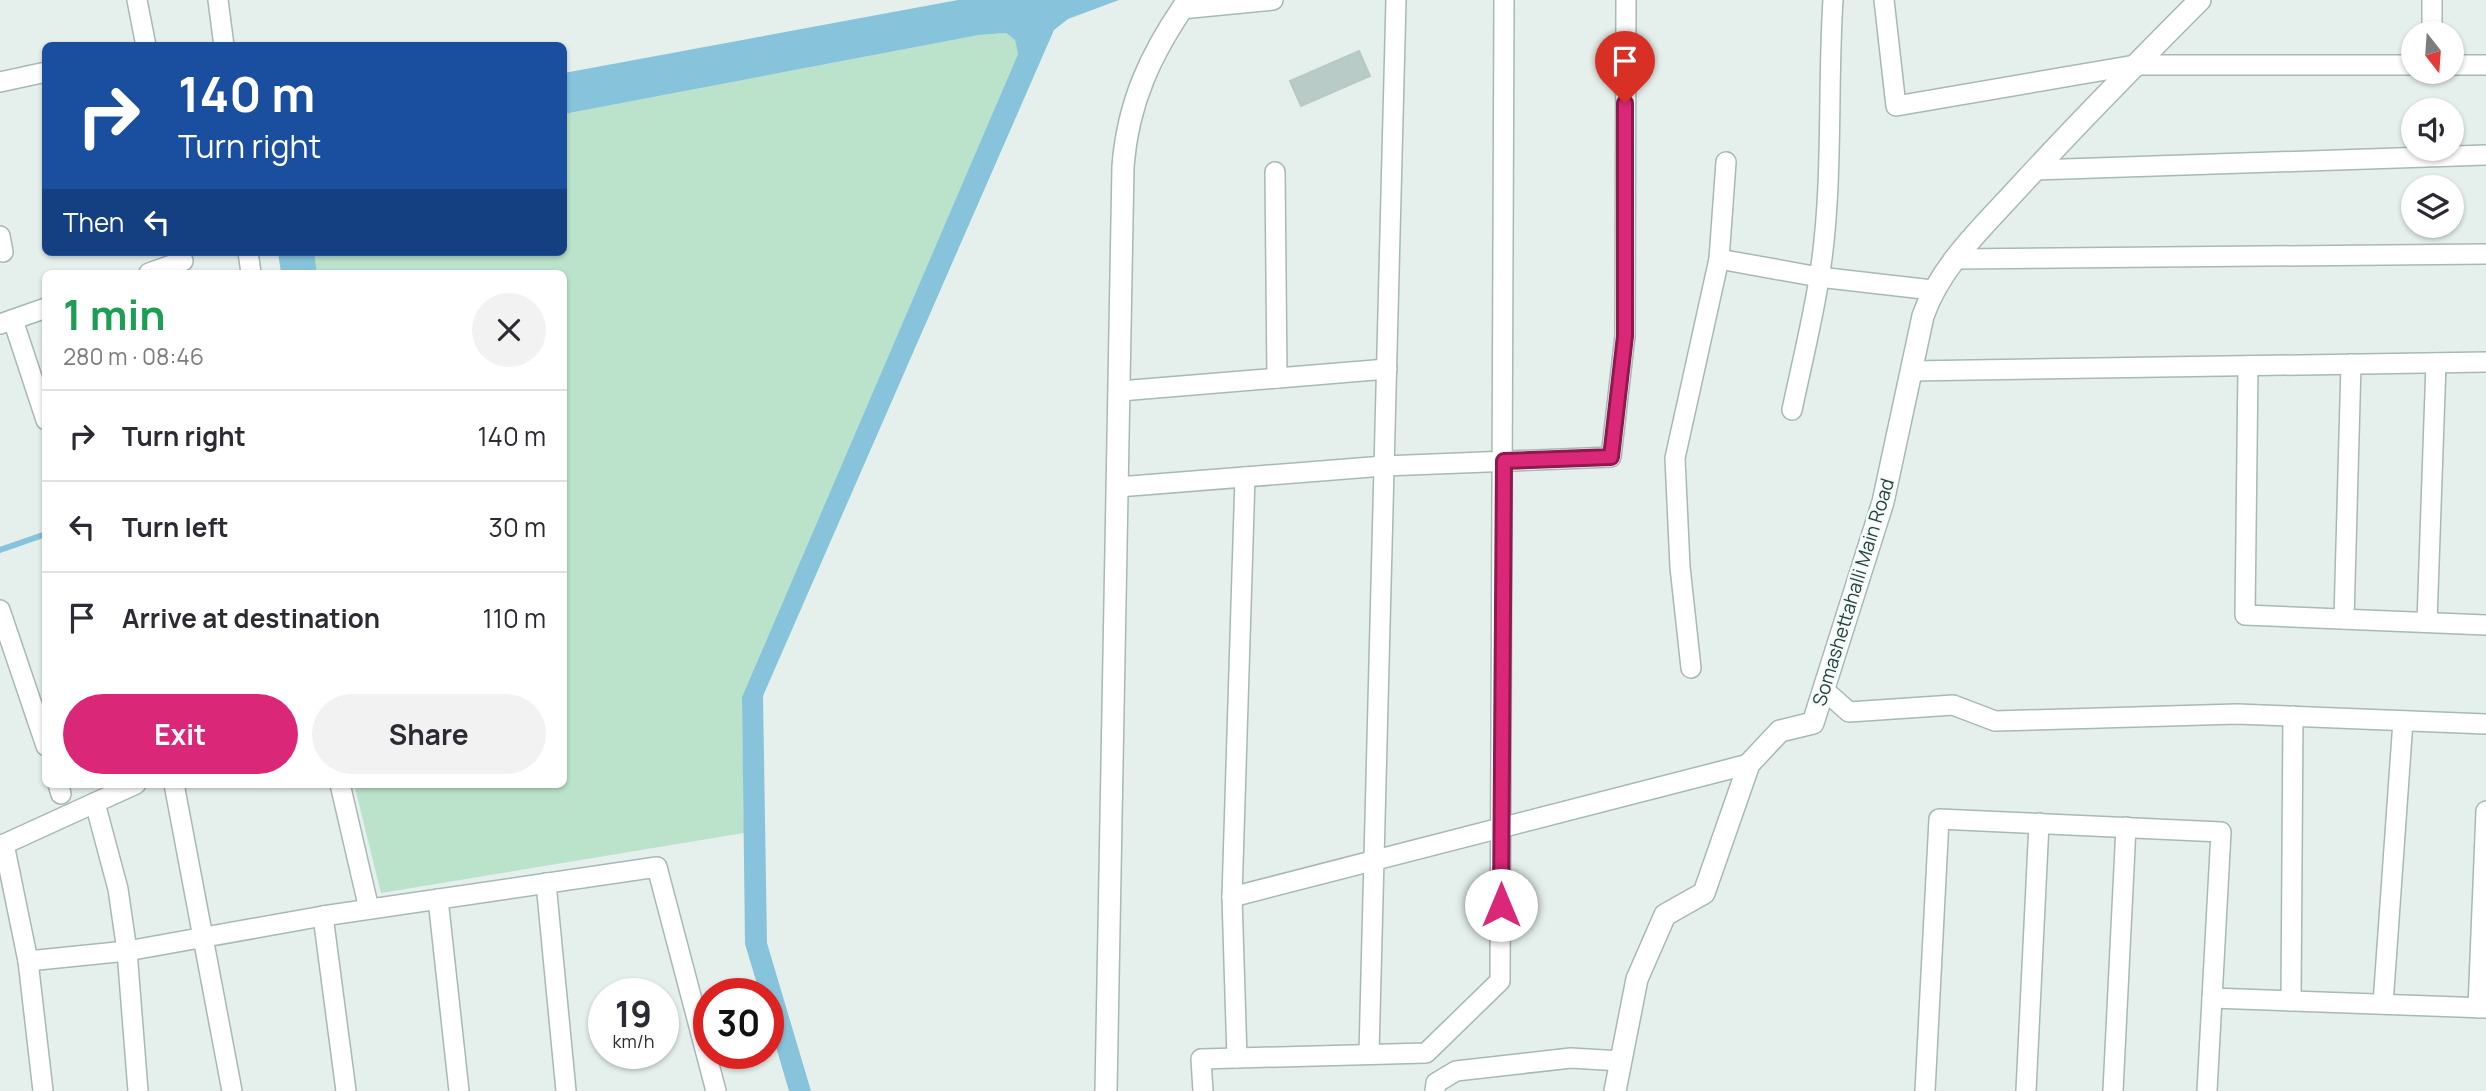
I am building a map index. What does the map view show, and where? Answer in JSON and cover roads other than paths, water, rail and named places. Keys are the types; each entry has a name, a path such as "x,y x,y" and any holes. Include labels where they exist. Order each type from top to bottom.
{"street":[{"path":"137,0 145,42"},
{"path":"218,0 223,42"},
{"path":"1106,1091 1125,141 1143,74 1185,5 1273,0"},
{"path":"1369,1054 1396,0"},
{"path":"1203,1091 1201,1059 1426,1053 1500,981 1504,0"},
{"path":"1118,487 1384,466 1611,457 1625,336 1626,0"},
{"path":"1792,411 1819,277 1832,100 1829,51 1833,0"},
{"path":"1884,0 1895,106 2135,65 2401,65"},
{"name":"Somashettahalli Main Road","path":"1615,1091 1637,979 1665,915 1704,893 1749,764 1780,731 1813,723 1883,502 1911,371 1932,290 2035,170 2200,0"},
{"path":"2432,0 2432,21"},
{"path":"2464,65 2486,65"},
{"path":"0,82 42,73"},
{"path":"2035,170 2486,155"},
{"path":"1690,668 1680,567 1675,458 1719,259 1726,162"},
{"path":"1275,172 1277,378"},
{"path":"1956,259 2486,254"},
{"path":"1719,259 1819,277 1932,290"},
{"path":"158,270 183,261"},
{"path":"42,309 6,322 42,410"},
{"path":"1911,371 2486,362"},
{"path":"2427,622 2436,363"},
{"path":"2344,619 2351,364"},
{"path":"2248,366 2245,615 2486,625"},
{"path":"1120,391 1387,369"},
{"path":"1237,1058 1232,897 1245,477"},
{"path":"0,610 42,734"},
{"path":"1824,690 1849,712 1953,705 1995,721 2237,714 2486,724"},
{"path":"2291,1001 2293,716"},
{"path":"2383,1004 2403,720"},
{"path":"1232,897 1749,764"},
{"path":"43,1091 27,961 2,845 127,788"},
{"path":"175,788 232,1091"},
{"path":"341,788 369,909"},
{"path":"95,803 118,889 127,951 138,1091"},
{"path":"2212,998 2482,1008 2486,810"},
{"path":"1925,1091 1939,819 2221,832 2207,1091"},
{"path":"2026,1091 2039,823"},
{"path":"2113,1091 2126,827"},
{"path":"27,961 127,951 323,916 657,867 716,1091"},
{"path":"546,883 566,1091"},
{"path":"438,899 458,1091"},
{"path":"323,916 346,1091"},
{"path":"1435,1091 1436,1083 1456,1071 1571,1058 1621,1060"}],"water":[{"path":"958,0 1119,0 1068,19 1054,30 763,696 767,943 777,978 755,978 745,944 742,697 1018,54 1015,40 1006,33 979,35 567,113 567,72"},
{"path":"279,256 315,256 317,270 281,270"},
{"path":"784,1000 811,1091 789,1091 782,1069"}],"waterway":[{"path":"0,550 42,535"}]}
